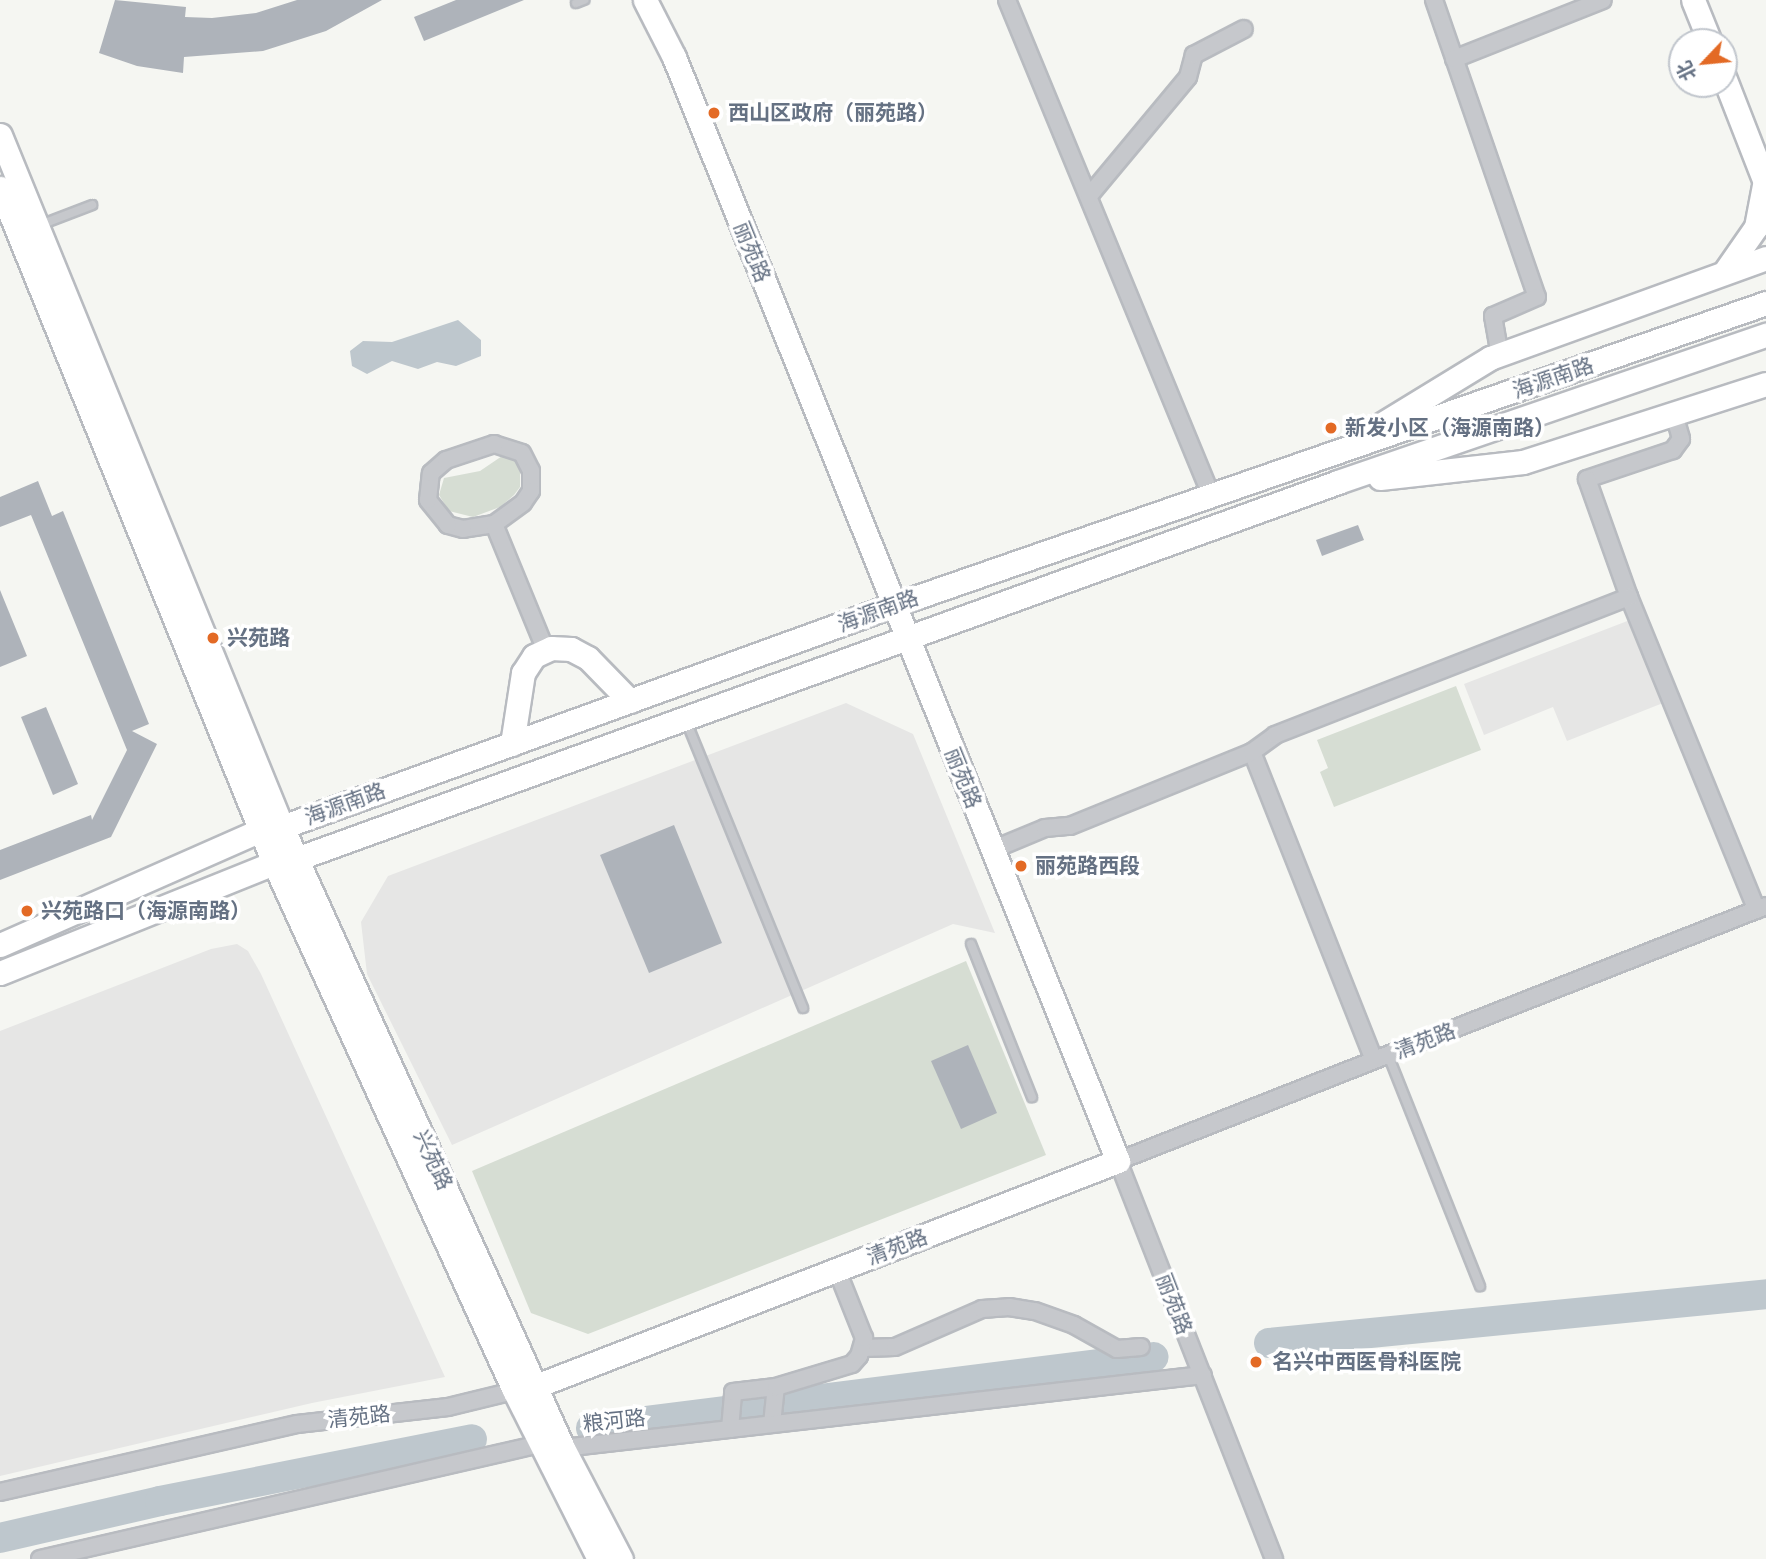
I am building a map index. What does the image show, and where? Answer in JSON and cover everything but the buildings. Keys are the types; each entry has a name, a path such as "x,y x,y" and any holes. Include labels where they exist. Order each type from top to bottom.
{"main road":[{"name":"丽苑路","path":"645,0 674,57 1118,1161"},
{"path":"1693,0 1704,28"},
{"path":"1723,273 1756,227 1765,182 1732,98"},
{"name":"兴苑路","path":"0,135 271,829"},
{"name":"兴苑路","path":"0,188 285,861 525,1388 563,1448 621,1559"},
{"path":"1329,457 1467,370 1500,355 1766,258"},
{"name":"海源南路","path":"0,945 271,829 894,605 1329,457 1766,303"},
{"name":"海源南路","path":"0,973 285,861 1338,482 1766,335"},
{"path":"1338,482 1522,462 1766,384"},
{"path":"512,744 523,673 534,656 546,650 561,648 580,653 630,701"},
{"name":"清苑路","path":"525,1388 1118,1161"},
{"name":"兴苑路","path":"525,1388 540,1444 599,1559"}],"street":[{"path":"1007,0 1212,495"},
{"path":"1434,0 1537,297 1493,316 1500,355"},
{"path":"1454,59 1603,0"},
{"path":"1089,196 1188,77 1194,55 1244,29"},
{"path":"1674,414 1681,433 1673,450 1587,479 1629,597 1762,908"},
{"path":"494,444 522,453 531,471 531,491 523,503 494,524 471,529 448,525 428,500 431,473 446,460 494,444"},
{"path":"494,524 546,650"},
{"path":"992,850 1045,828 1070,826 1252,752 1275,735 1629,597"},
{"path":"1252,752 1381,1058"},
{"name":"清苑路","path":"1118,1161 1762,908"},
{"name":"丽苑路","path":"1118,1161 1274,1559"},
{"path":"838,1270 863,1348"},
{"path":"863,1348 895,1347 982,1309 1009,1307 1035,1311 1074,1325 1117,1349 1141,1347"},
{"path":"730,1429 733,1392 776,1387 852,1364 863,1348"},
{"name":"粮河路","path":"40,1559 540,1444 563,1448 1203,1375"},
{"path":"772,1424 776,1387"},
{"name":"清苑路","path":"0,1492 297,1424 448,1407 525,1388"}],"lane":[{"path":"37,226 92,205"},
{"path":"685,719 803,1008"},
{"path":"971,944 1032,1097"},
{"path":"1381,1058 1480,1286"}],"shaded area":[{"path":"458,320 481,340 481,356 456,366 437,362 418,369 392,361 367,374 352,366 350,351 363,341 392,342"},
{"path":"508,452 520,468 520,487 514,495 500,507 473,517 449,511 439,495 444,478 480,471"},
{"path":"1630,620 1663,703 1567,741 1553,707 1484,735 1464,684"},
{"path":"1456,686 1481,750 1334,807 1320,772 1328,768 1317,740"},
{"path":"846,703 913,734 995,933 953,924 452,1145 367,974 361,922 388,876"},
{"path":"237,944 248,951 261,974 445,1377 312,1403 0,1476 0,1031 211,949"},
{"path":"966,961 1046,1155 588,1334 531,1313 472,1171"}],"waterway":[{"path":"1269,1343 1766,1294"},
{"path":"591,1428 1154,1357"},
{"path":"0,1538 160,1501 472,1439"}],"place":[{"name":"西山区政府（丽苑路）","path":"714,113"},
{"name":"新发小区（海源南路）","path":"1331,428"},
{"name":"兴苑路","path":"213,638"},
{"name":"丽苑路西段","path":"1021,866"},
{"name":"兴苑路口（海源南路）","path":"27,911"},
{"name":"名兴中西医骨科医院","path":"1256,1362"}]}
